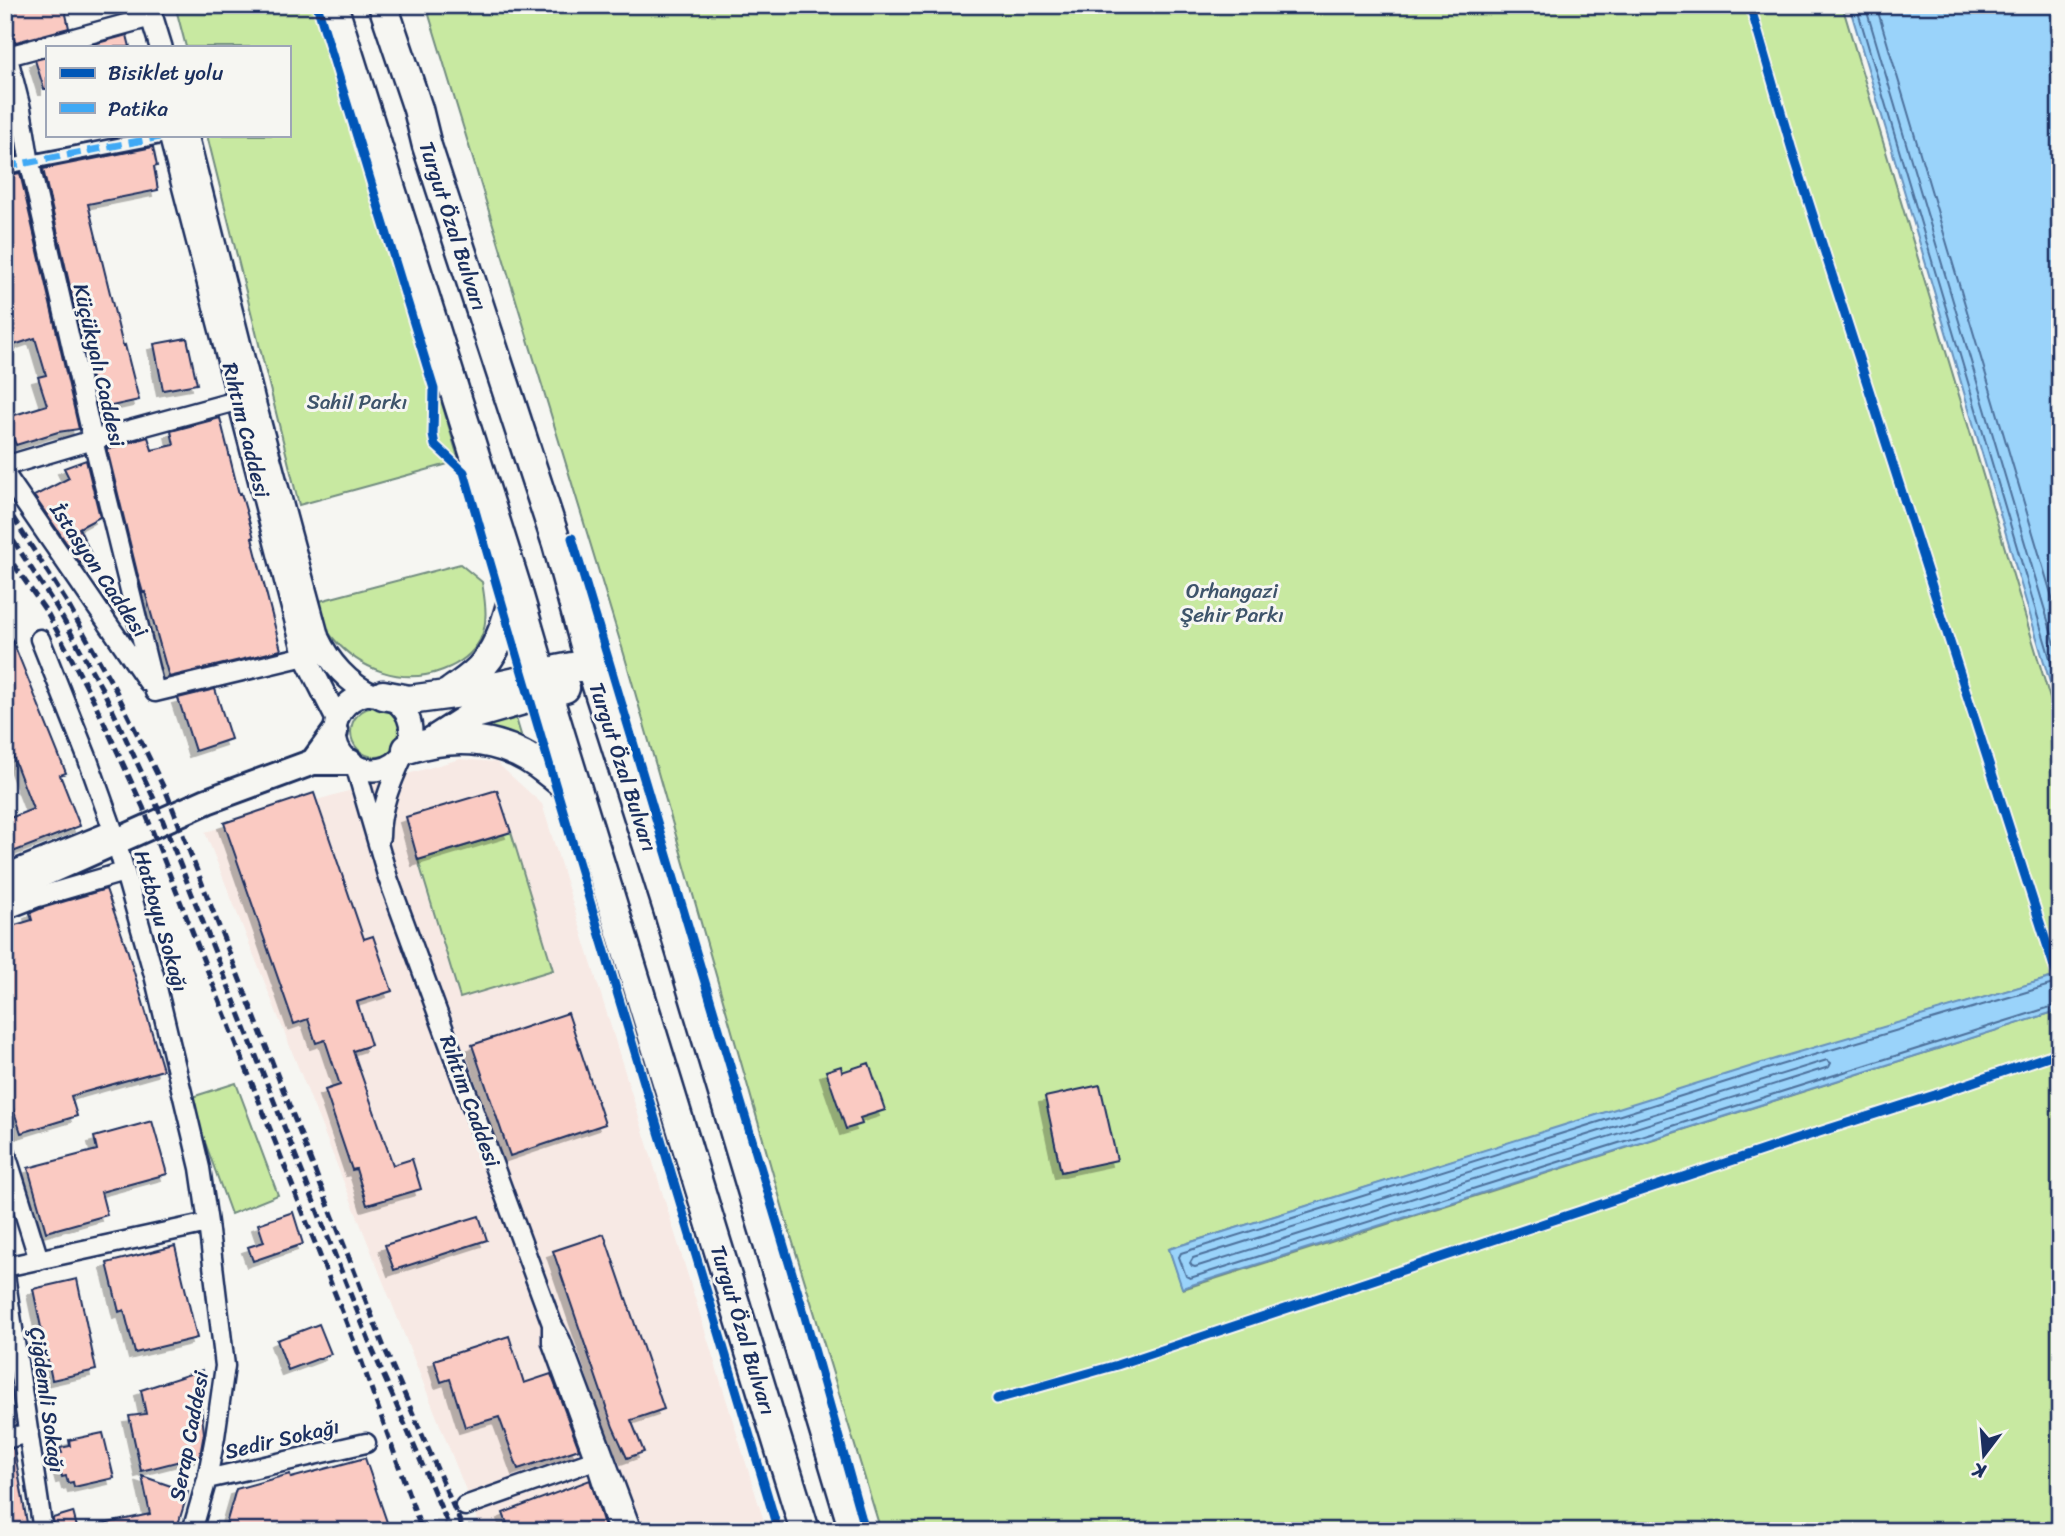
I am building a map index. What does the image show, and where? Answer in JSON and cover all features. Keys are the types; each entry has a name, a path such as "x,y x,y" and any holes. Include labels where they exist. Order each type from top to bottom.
{"highway":[{"name":"Turgut Özal Bulvarı","path":"334,5 516,586 805,1531"},
{"name":"Turgut Özal Bulvarı","path":"383,5 557,544 591,667 668,909 854,1531"},
{"path":"446,695 472,677 485,663 498,641 516,586"},
{"path":"378,695 410,700 545,684 573,686 591,667"},
{"path":"415,748 475,714 545,684"},
{"path":"415,748 468,741 508,747 541,766 570,790 589,828"}],"main road":[{"path":"313,762 336,725"},
{"path":"5,891 118,837 207,801 313,762 352,763"}],"street":[{"path":"144,10 150,46"},
{"path":"144,10 161,46"},
{"path":"7,51 144,10"},
{"name":"Küçükyalı Caddesi","path":"7,51 93,440 155,692"},
{"path":"5,167 165,136"},
{"name":"Rıhtım Caddesi","path":"170,136 318,638 323,650 345,676 365,691 378,695"},
{"name":"Rıhtım Caddesi","path":"187,136 305,656 336,725"},
{"path":"5,466 246,398"},
{"name":"İstasyon Caddesi","path":"5,474 155,692"},
{"name":"Hatboyu Sokağı","path":"40,639 118,837 124,872 154,975 200,1168 208,1223"},
{"path":"155,692 305,656"},
{"path":"378,695 397,702 405,710 415,748 397,762 379,770 369,770 352,763 337,746 336,725 344,708 353,699 378,695"},
{"name":"Rıhtım Caddesi","path":"388,878 380,841 381,820 391,783 415,748"},
{"name":"Rıhtım Caddesi","path":"352,763 388,878 552,1324 561,1341 611,1492"},
{"path":"5,874 118,837"},
{"path":"5,910 38,897 124,872"},
{"path":"5,1150 39,1260"},
{"path":"5,1267 208,1223"},
{"name":"Serap Caddesi","path":"192,1531 207,1479 225,1366 208,1223"},
{"name":"Çiğdemli Sokağı","path":"5,1275 43,1531"},
{"name":"Rıhtım Caddesi","path":"552,1324 552,1343 596,1460 611,1492"},
{"path":"5,1439 29,1433"},
{"name":"Sedir Sokağı","path":"207,1479 366,1443"},
{"path":"465,1506 596,1460"},
{"path":"611,1492 618,1531"},
{"path":"611,1492 632,1531"}],"shaded area":[{"path":"460,759 496,762 542,804 767,1531 482,1531 205,832"}],"green space":[{"name":"Sahil Parkı","path":"175,5 324,5 459,461 299,505 207,136 290,136 290,46 186,46"},
{"name":"Orhangazi Şehir Parkı","path":"426,5 1842,5 2060,732 2060,975 1778,1059 1169,1249 1183,1289 2060,1010 2060,1531 881,1531 787,1223 624,654"},
{"path":"460,564 482,582 486,611 483,633 477,645 464,658 449,668 428,675 383,672 355,658 329,633 316,602"},
{"path":"376,707 394,714 401,732 394,750 376,757 358,750 351,732 358,714"},
{"path":"515,715 525,748 471,731"},
{"path":"511,832 553,970 460,998 418,860"},
{"path":"236,1083 278,1195 231,1214 189,1098"}],"water":[{"path":"1849,5 2060,5 2060,716"},
{"path":"2060,975 2060,1010 1182,1288 1169,1249 1778,1058"}],"building":[{"path":"5,5 64,5 69,28 16,42 5,35"},
{"path":"127,35 130,46 87,46"},
{"path":"46,57 46,89 44,89 35,60"},
{"path":"11,117 17,156 5,158 5,118"},
{"path":"153,147 158,190 88,204 139,400 98,409 43,169"},
{"path":"20,173 79,429 58,432 16,445 5,418 47,405 38,377 46,375 35,338 5,348 5,176"},
{"path":"187,338 197,384 163,390 154,344"},
{"path":"220,418 239,494 241,493 254,538 281,650 169,677 137,572 107,449 148,437 152,450 174,445 171,431"},
{"path":"86,460 100,517 79,528 92,556 80,563 34,496 69,478 64,468"},
{"path":"5,622 66,773 60,775 80,826 5,855 5,820 33,809 5,736"},
{"path":"215,689 231,739 195,751 178,698"},
{"path":"497,790 511,832 418,860 406,817"},
{"path":"314,793 364,939 373,936 392,991 357,1002 371,1045 353,1051 393,1165 412,1159 421,1189 367,1205 325,1090 340,1085 325,1040 316,1043 308,1019 294,1024 224,823"},
{"path":"106,889 163,1070 71,1096 77,1116 21,1133 5,1075 5,928 32,920 30,913 42,908"},
{"path":"568,1013 605,1124 510,1156 472,1045"},
{"path":"869,1063 885,1110 860,1118 862,1124 846,1129 826,1071 841,1066 842,1072"},
{"path":"1100,1085 1117,1160 1061,1172 1045,1097"},
{"path":"152,1121 167,1174 101,1192 107,1215 46,1232 28,1168 97,1150 94,1137"},
{"path":"293,1212 303,1244 253,1261 248,1247 264,1242 258,1224"},
{"path":"479,1216 487,1240 394,1270 385,1245"},
{"path":"604,1234 664,1409 631,1420 644,1452 627,1458 613,1427 553,1251"},
{"path":"175,1246 197,1338 135,1353 124,1310 119,1312 107,1263"},
{"path":"77,1279 96,1370 52,1380 33,1289"},
{"path":"319,1324 331,1354 288,1370 277,1340"},
{"path":"509,1336 524,1383 551,1374 579,1449 518,1469 499,1417 465,1427 450,1379 441,1382 434,1360"},
{"path":"202,1370 205,1397 200,1397 204,1433 200,1456 141,1471 129,1416 146,1414 141,1390"},
{"path":"103,1433 114,1478 74,1487 73,1482 68,1483 66,1476 62,1477 56,1454 62,1453 60,1448 70,1446 69,1440"},
{"path":"14,1448 27,1523 5,1526 5,1450"},
{"path":"365,1458 390,1531 224,1531 236,1489 290,1474 291,1478"},
{"path":"142,1476 188,1492 176,1531 104,1531 103,1524 150,1514"},
{"path":"590,1480 606,1531 510,1531 503,1513"},
{"path":"73,1512 78,1531 54,1531 53,1518"}],"railway":[{"path":"5,505 66,601 115,689 167,794 384,1347 464,1531"},
{"path":"5,528 57,608 105,694 155,801 373,1351 451,1531"},
{"path":"5,552 48,614 93,699 143,807 360,1357 422,1531"}],"marked path":[{"path":"5,167 165,136"}],"cycle path":[{"path":"317,5 434,389 435,445 464,472 778,1531"},
{"path":"1750,5 1792,150 2060,985"},
{"path":"572,538 804,1313 865,1531"},
{"path":"997,1399 1117,1365 2060,1052"}]}
